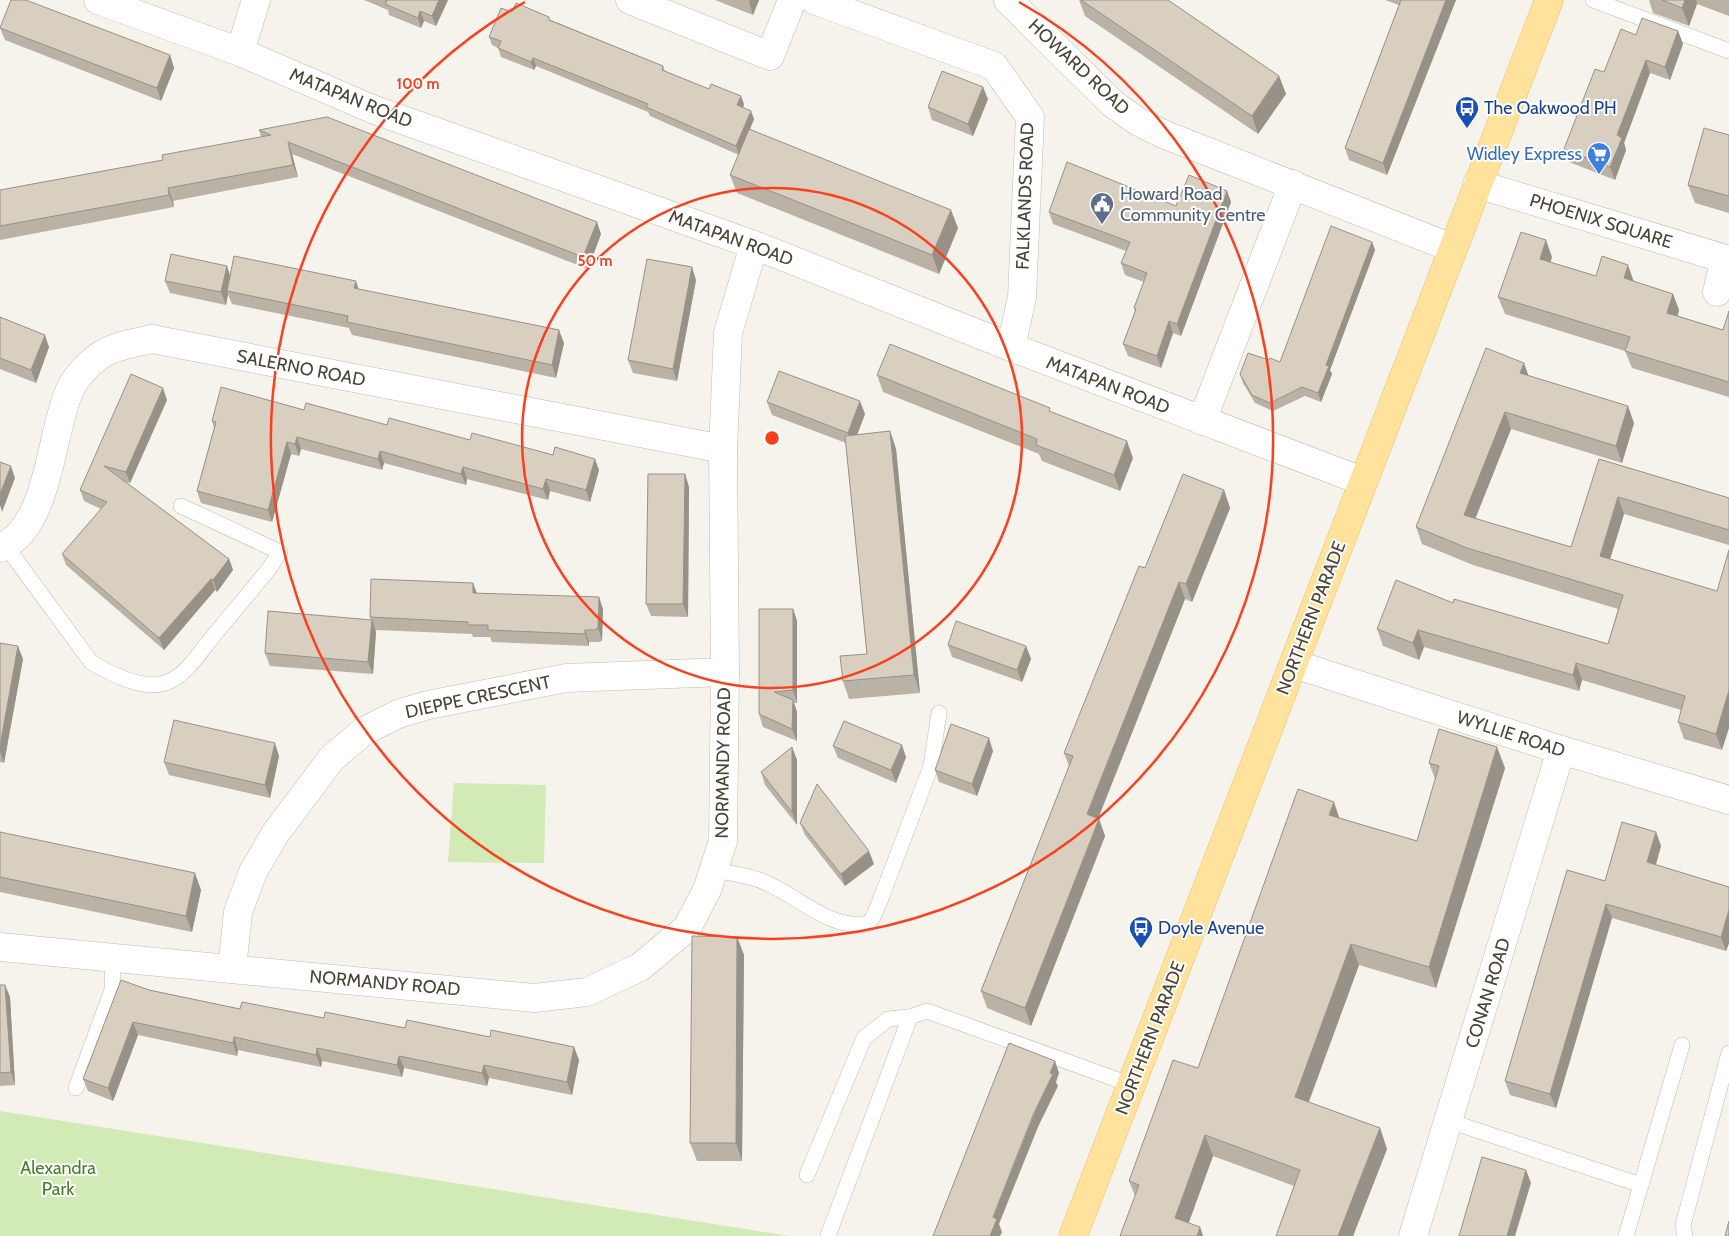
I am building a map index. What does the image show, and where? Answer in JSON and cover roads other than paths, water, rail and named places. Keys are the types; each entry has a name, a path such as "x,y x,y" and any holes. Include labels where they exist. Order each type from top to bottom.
{"main road":[{"name":"NORTHERN PARADE","path":"1073,1236 1294,664 1362,481 1549,0"}],"street":[{"name":"MATAPAN ROAD","path":"98,0 240,52 372,109 754,245 1011,347 1362,481"},
{"path":"240,52 256,0"},
{"path":"630,0 770,56 792,0"},
{"name":"FALKLANDS ROAD","path":"814,0 994,66 1030,117 1022,296 1011,347"},
{"name":"HOWARD ROAD","path":"1008,0 1112,103 1137,121 1163,134 1452,248"},
{"path":"1202,421 1293,184"},
{"name":"PHOENIX SQUARE","path":"1477,184 1727,259 1717,292"},
{"name":"NORMANDY ROAD","path":"0,947 534,998 587,992 640,967 687,928 707,890 723,841 725,672 723,449 728,333 754,245"},
{"name":"SALERNO ROAD","path":"2,546 22,530 35,511 69,391 81,374 99,357 125,344 152,339 723,449"},
{"name":"WYLLIE ROAD","path":"1294,664 1561,750 1729,800"},
{"name":"DIEPPE CRESCENT","path":"232,969 238,912 253,872 275,834 332,758 364,732 398,714 428,705 566,678 725,672"},
{"name":"CONAN ROAD","path":"1413,1236 1561,750"}],"lane":[{"path":"1593,0 1729,51"},
{"path":"2,546 91,662 110,674 155,685 170,681 188,668 269,569 280,552 181,506"},
{"path":"714,870 759,880 837,921 853,926 868,924 880,901 931,766 939,713"},
{"path":"76,1088 112,990 113,958"},
{"path":"807,1175 864,1038 888,1019 910,1017 927,1011 1132,1084"},
{"path":"828,1236 910,1017"},
{"path":"1626,1236 1682,1045"},
{"path":"1685,1236 1683,1225 1729,1053"},
{"path":"1449,1121 1641,1185"}],"place":[{"name":"The Oakwood PH","path":"1467,129"},
{"name":"Widley Express","path":"1599,175"},
{"name":"Howard Road Community Centre","path":"1102,225"},
{"name":"Doyle Avenue","path":"1141,949"}],"park label":[{"name":"Alexandra Park","path":"58,1178"}]}
